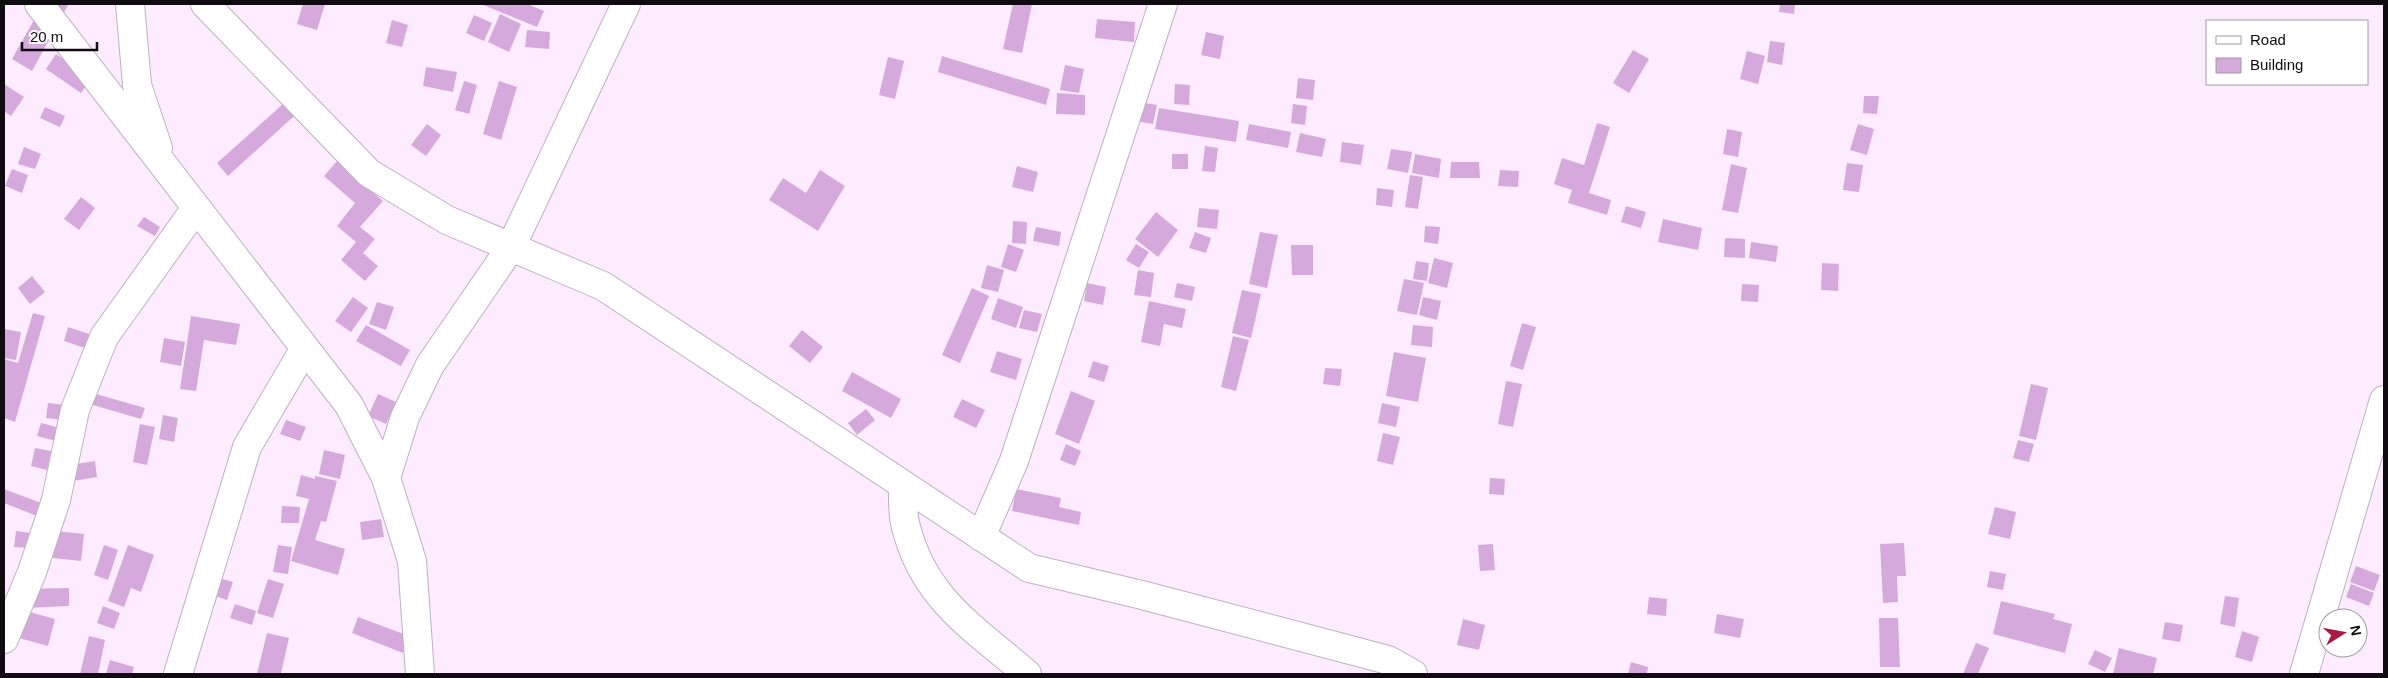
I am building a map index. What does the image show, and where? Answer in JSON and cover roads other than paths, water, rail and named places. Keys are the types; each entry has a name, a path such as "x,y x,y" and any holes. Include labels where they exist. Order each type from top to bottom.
{"street":[{"path":"39,4 349,405 386,478 412,561 420,674"},
{"path":"130,4 137,85 165,168"},
{"path":"205,4 369,173 447,220 603,286 1028,568 1142,595 1388,660 1413,674"},
{"path":"386,478 405,417 430,365 511,247 626,4"},
{"path":"981,537 1014,461 1163,4"},
{"path":"4,639 32,572 56,500 75,410 104,337 196,208"},
{"path":"178,674 247,447 305,348"},
{"path":"2304,674 2384,400"},
{"path":"903,485 905,526 922,572 944,603 1027,674"}]}
